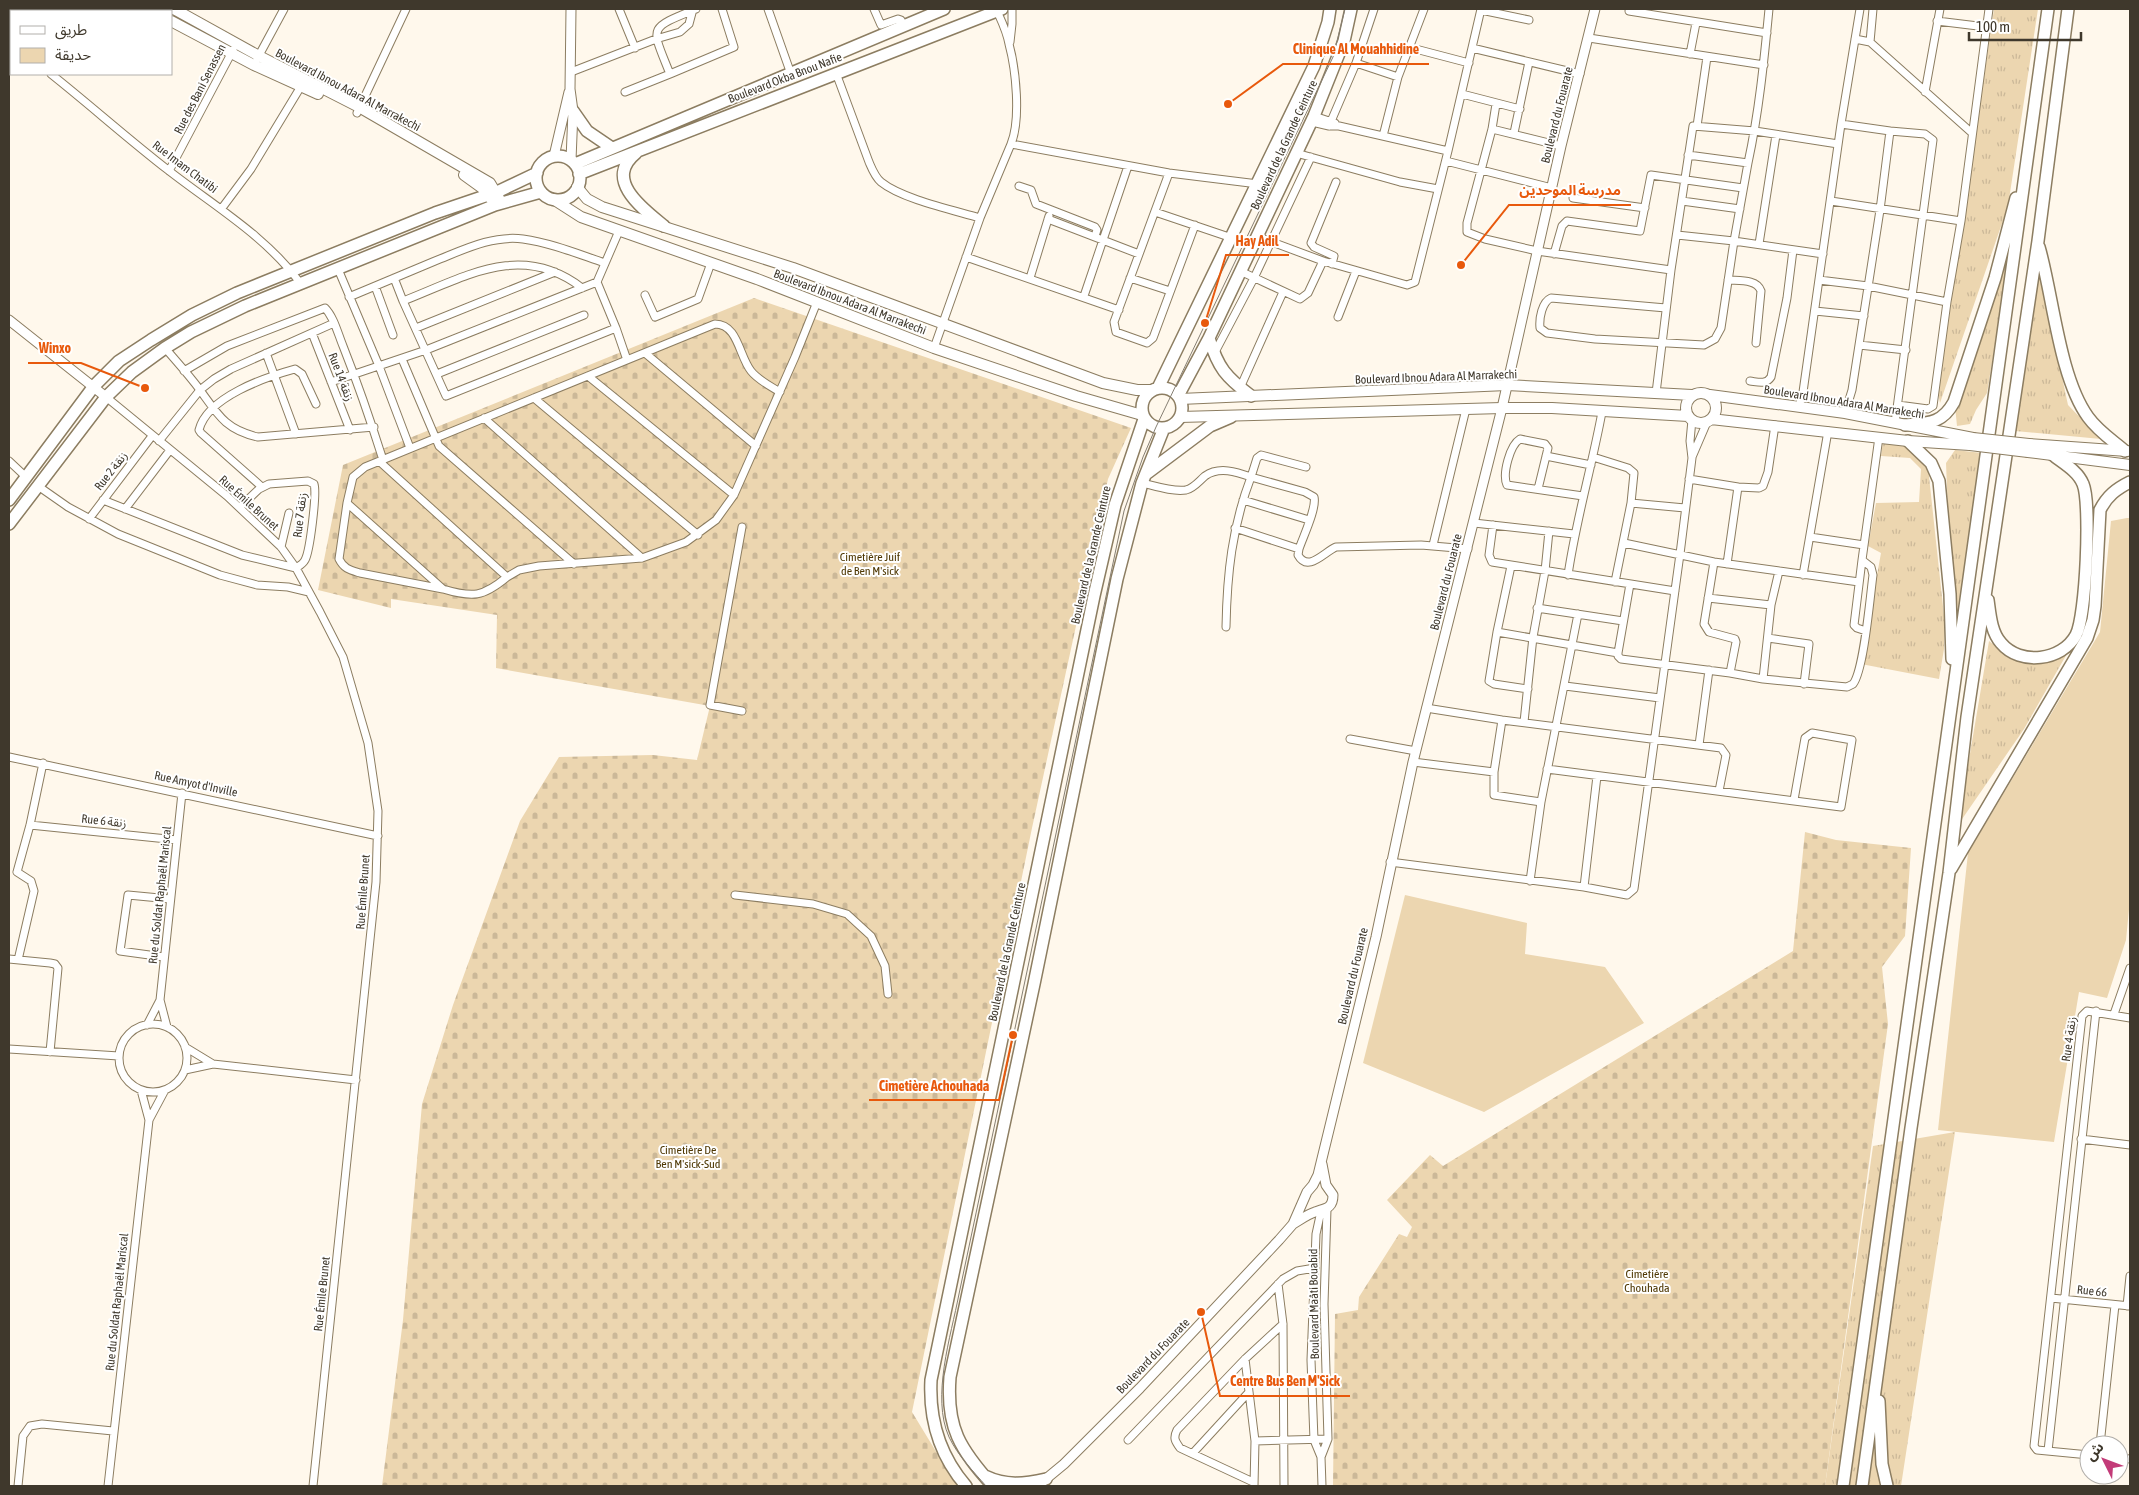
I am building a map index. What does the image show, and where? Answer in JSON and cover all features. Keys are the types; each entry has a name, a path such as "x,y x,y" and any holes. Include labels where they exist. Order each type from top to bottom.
{"main road":[{"name":"Boulevard Ibnou Adara Al Marrakechi","path":"174,9 233,49"},
{"name":"Boulevard Okba Bnou Nafie","path":"575,166 612,148 791,74 883,30 904,26 944,9"},
{"name":"Boulevard Okba Bnou Nafie","path":"575,166 640,150 998,9"},
{"name":"Boulevard de la Grande Ceinture","path":"1155,389 1259,184 1314,66 1328,22 1330,9"},
{"name":"Boulevard de la Grande Ceinture","path":"1179,398 1313,119 1344,41 1351,9"},
{"path":"1843,1486 2048,9"},
{"path":"1862,1486 1949,873 1967,717 2038,241 2068,9"},
{"name":"Boulevard Ibnou Adara Al Marrakechi","path":"172,21 358,110 490,183 495,198"},
{"path":"572,111 587,131 612,148"},
{"path":"1900,424 1927,424 1949,412 1954,402 1996,278 2029,145"},
{"path":"640,150 629,160 626,167 624,179 626,188 639,205 664,226"},
{"path":"9,524 106,397 132,372 165,348 218,318 338,269 495,198 536,173 544,161 554,156 562,156 575,166 577,187 567,198 553,199 541,192 537,185 536,173"},
{"name":"Boulevard Ibnou Adara Al Marrakechi","path":"577,187 586,200 602,208 793,268 1103,382 1137,390 1155,389"},
{"path":"9,500 94,386 119,362 192,315 237,293 435,213 495,198 541,192"},
{"name":"Boulevard Ibnou Adara Al Marrakechi","path":"553,199 581,217 817,302 934,348 1143,417"},
{"path":"2038,241 2064,359 2073,388 2086,415 2097,429 2127,451"},
{"path":"1209,338 1214,354 1223,371 1251,396"},
{"name":"Boulevard Ibnou Adara Al Marrakechi","path":"1179,398 1507,385 1692,395"},
{"path":"1155,389 1169,389 1179,398 1182,408 1180,417 1175,423 1164,428 1152,426 1143,417 1142,403 1144,396 1155,389"},
{"path":"1690,418 1686,405 1692,395 1701,392 1710,395 1714,399 1716,410 1709,420"},
{"name":"Boulevard Ibnou Adara Al Marrakechi","path":"1710,395 1845,413 1971,441"},
{"path":"1180,417 1552,408 1690,418 1697,422 1709,420 1775,425 1908,441 1971,441 2029,448 2127,451"},
{"name":"Boulevard de la Grande Ceinture","path":"966,1486 954,1472 935,1430 930,1396 931,1380 1094,596 1117,497 1143,417"},
{"path":"1144,479 1201,432 1231,417"},
{"path":"993,1486 961,1445 954,1430 950,1415 950,1377 1031,1002 1130,523 1144,479 1164,428"},
{"path":"1908,441 1931,463 1939,481 1950,594 1952,653 1950,711"},
{"path":"2029,448 2052,456 2130,465"},
{"path":"1986,591 1995,634 2000,643 2010,651 2020,656 2035,659 2064,648 2076,637 2081,623 2086,541 2086,497 2083,483 2075,473 2052,456"},
{"path":"1949,873 2087,638 2094,620 2100,510 2105,499 2116,489 2130,482"},
{"path":"1877,1373 1882,1464 1887,1486"},
{"path":"1838,1486 1845,1463"},
{"path":"983,1475 1008,1483 1042,1484"}],"street":[{"path":"256,61 284,9"},
{"path":"358,110 406,9"},
{"path":"571,9 570,90 575,166"},
{"path":"619,9 635,48"},
{"path":"571,72 685,29 689,24 694,9"},
{"path":"670,74 656,39 657,30 662,24 694,9"},
{"path":"625,92 734,46 722,9"},
{"path":"768,9 791,74"},
{"path":"874,9 883,30"},
{"path":"998,9 1010,44"},
{"path":"934,348 980,218 1016,128 1010,44 1012,9"},
{"path":"1330,124 1356,63 1374,9"},
{"path":"1383,136 1398,77 1424,9"},
{"path":"1256,236 1356,271 1406,285 1415,282 1446,161 1481,9 1529,20"},
{"name":"Boulevard du Fouarate","path":"1042,1484 1140,1388 1293,1224 1309,1188 1313,1185 1321,1162 1376,937 1390,862 1413,762 1468,549 1561,146 1595,9"},
{"path":"1666,308 1551,298 1546,301 1539,325 1541,330 1547,333 1662,344 1704,345 1715,339 1721,328 1743,188 1755,131 1769,9"},
{"path":"1799,407 1860,9"},
{"path":"1870,42 1873,9"},
{"path":"1925,92 1940,9"},
{"path":"1898,405 1928,409 1933,406 1961,221 1989,9"},
{"path":"1629,11 1766,33"},
{"path":"1937,21 1986,27"},
{"path":"1690,54 1696,23"},
{"path":"1589,38 1764,65"},
{"path":"1855,39 1870,42 1972,133"},
{"path":"1408,47 1469,63"},
{"path":"1472,48 1580,74"},
{"name":"Rue des Bani Senassen","path":"170,171 233,49"},
{"path":"1697,126 1707,56"},
{"path":"1514,133 1529,62"},
{"path":"1356,63 1398,77"},
{"path":"836,73 869,162 880,181 904,194 980,218"},
{"name":"Rue Imam Chatibi","path":"52,75 170,171 222,208 270,249 301,284"},
{"path":"222,208 251,169 303,83"},
{"path":"554,156 565,104 570,90"},
{"path":"1462,94 1520,109"},
{"path":"1496,104 1492,128 1467,223 1467,232 1486,239 1537,251 1671,270"},
{"path":"1313,119 1448,151"},
{"path":"1841,124 1925,134 1933,140 1914,296 1898,405 1900,424"},
{"path":"1656,392 1671,270 1693,126 1755,131 1838,144"},
{"path":"1492,128 1561,146"},
{"path":"1845,413 1852,390 1864,316 1890,131"},
{"path":"1759,244 1776,135"},
{"path":"1011,144 1168,173 1259,184"},
{"path":"1296,153 1400,182 1438,190"},
{"path":"1688,155 1748,163"},
{"path":"1214,354 1254,278 1311,157"},
{"path":"1446,161 1552,188"},
{"path":"1084,296 1128,166"},
{"path":"1168,173 1114,322 1116,332 1147,343 1153,338 1195,225"},
{"path":"1554,254 1565,222 1638,232 1642,228 1651,174 1743,188"},
{"path":"1332,264 1334,256 1314,247 1312,243 1336,182"},
{"path":"1019,186 1031,190 1036,204 1094,227 1097,230 1095,236"},
{"path":"1573,198 1645,208"},
{"path":"1682,201 1740,209"},
{"path":"1831,201 1961,221"},
{"path":"1030,278 1051,211"},
{"path":"1154,212 1232,238"},
{"path":"1048,219 1139,254"},
{"path":"619,231 597,282 627,360"},
{"path":"1677,235 1759,244 1823,254"},
{"path":"350,297 486,242 506,239 523,239 544,244 605,263"},
{"path":"1750,381 1763,383 1767,382 1771,377 1787,298 1793,250"},
{"path":"966,257 1084,296 1119,310"},
{"path":"1240,270 1300,299 1308,293 1324,261"},
{"path":"645,295 655,316 698,299 711,263"},
{"path":"403,301 482,270 498,266 527,265 556,272 582,288"},
{"path":"338,269 379,366 410,448"},
{"path":"1338,317 1356,271"},
{"path":"416,328 556,272"},
{"path":"394,278 445,394 449,396 616,328"},
{"path":"1130,278 1170,291"},
{"path":"1728,280 1753,283 1760,286 1762,291 1756,343"},
{"path":"1819,280 1868,286 1948,302"},
{"path":"331,382 426,350 597,282"},
{"path":"376,286 393,335"},
{"path":"1240,388 1283,292"},
{"path":"780,392 756,377 750,370 731,330 721,324 715,324 365,467 352,477 339,559 347,569 360,573 456,593 485,593 519,570 539,566 642,558 668,550 698,534 716,520 734,495 780,392 817,302"},
{"path":"184,371 226,346 324,308 334,324 374,427 381,461 507,577"},
{"path":"1814,311 1864,316"},
{"path":"437,374 584,315"},
{"path":"9,320 106,397"},
{"path":"159,441 200,390 231,369 334,324"},
{"name":"Rue 14 زنقة","path":"312,333 350,430"},
{"path":"1859,346 1906,350"},
{"path":"165,348 200,390 212,410 225,422 246,434 258,437 374,427"},
{"path":"266,353 296,434"},
{"path":"645,353 756,446"},
{"path":"402,359 434,438 445,453 574,564"},
{"path":"240,508 262,487 201,433 200,427 212,410 245,386 274,374 298,369 316,404"},
{"path":"588,376 734,495"},
{"name":"Rue Émile Brunet","path":"106,397 240,508 281,547 296,568 343,657 368,743 378,810 376,882 313,1486"},
{"path":"534,398 698,534"},
{"path":"1433,546 1466,409"},
{"path":"1568,575 1574,534 1602,412"},
{"path":"484,418 642,558"},
{"path":"1390,862 1584,887 1627,895 1634,889 1692,458 1690,418"},
{"path":"1692,458 1709,420"},
{"path":"1689,479 1738,487 1760,488 1763,486 1768,472 1775,425"},
{"path":"1803,575 1828,431"},
{"name":"Rue 2 زنقة","path":"89,519 152,436"},
{"path":"1866,630 1857,628 1854,625 1879,437"},
{"path":"1538,489 1548,448 1547,445 1520,439 1516,442 1505,476 1505,482 1509,486 1582,496"},
{"path":"125,509 170,450"},
{"path":"1226,627 1228,577 1235,528 1242,500 1258,458 1261,455 1306,467"},
{"path":"1546,456 1591,465"},
{"path":"1593,457 1632,470 1635,479 1632,503 1615,582"},
{"path":"9,461 26,477"},
{"path":"1144,479 1186,490 1207,474 1216,471 1236,472 1310,494 1315,501 1298,555 1300,559 1311,563 1336,547 1433,546 1468,549"},
{"name":"Rue 7 زنقة","path":"262,487 269,484 308,481 315,487 307,552 304,561 296,568"},
{"path":"38,486 89,519 118,534 220,575 257,585 288,587 308,592"},
{"path":"1727,564 1738,487"},
{"path":"103,500 242,555 296,568"},
{"path":"1242,500 1309,520"},
{"path":"347,503 443,589"},
{"path":"1632,503 1685,508"},
{"path":"281,547 289,513"},
{"path":"1474,523 1574,534"},
{"path":"1493,525 1489,557 1492,562 1675,591"},
{"path":"742,526 710,705 742,712"},
{"path":"1235,528 1299,549"},
{"path":"1524,722 1533,637 1545,571 1549,531"},
{"path":"1810,537 1864,545"},
{"path":"1624,543 1714,562 1859,582"},
{"path":"1630,584 1618,653 1619,658 1625,661 1709,670 1763,680 1847,686 1852,684 1858,675 1873,575 1871,567 1862,560"},
{"path":"1714,562 1704,624 1709,632 1731,637 1736,642 1730,673"},
{"path":"1511,566 1488,673 1489,681 1494,684 1528,689"},
{"path":"1763,680 1772,605 1779,571"},
{"path":"1708,598 1772,605"},
{"path":"1537,608 1623,620"},
{"path":"1530,881 1541,802 1578,614"},
{"path":"1498,632 1618,653"},
{"path":"1768,638 1809,644 1804,684"},
{"path":"1699,745 1709,670"},
{"path":"1565,686 1660,698"},
{"path":"1426,708 1502,720 1721,748 1726,755 1719,791"},
{"path":"1502,720 1494,772 1494,795 1541,802"},
{"path":"1547,769 1841,807 1852,740 1812,733 1808,734 1805,738 1794,800"},
{"path":"1350,740 1416,751"},
{"name":"Rue Amyot d'Inville","path":"9,756 378,836"},
{"path":"1413,762 1494,772"},
{"path":"9,878 17,872 30,825 43,763"},
{"path":"1584,887 1598,776"},
{"name":"Rue du Soldat Raphaël Mariscal","path":"167,1027 160,1000 182,793"},
{"name":"Rue 6 زنقة","path":"30,825 177,840"},
{"path":"17,872 31,881 34,891 18,960"},
{"path":"164,957 120,951 128,895 170,899"},
{"path":"735,895 813,904 847,914 871,936 885,966 888,994"},
{"path":"9,959 56,964 59,974 50,1052"},
{"path":"2114,1014 2130,968"},
{"name":"Rue du Soldat Raphaël Mariscal","path":"147,1025 160,1000"},
{"name":"Rue 4 زنقة","path":"2087,1011 2096,1011 2081,1139 2048,1451 2037,1450 2034,1446 2082,1016 2087,1011"},
{"path":"2096,1011 2130,1018"},
{"path":"157,1024 167,1027 181,1038 185,1047 187,1054 185,1070 174,1085 165,1090 153,1092 141,1090 129,1082 122,1070 119,1056 120,1049 128,1036 140,1027 157,1024"},
{"path":"185,1047 213,1064"},
{"path":"9,1049 119,1056"},
{"path":"185,1070 213,1064 356,1080"},
{"name":"Rue du Soldat Raphaël Mariscal","path":"141,1090 149,1120"},
{"name":"Rue du Soldat Raphaël Mariscal","path":"108,1486 149,1120 165,1090"},
{"path":"2081,1139 2130,1145"},
{"name":"Boulevard du Fouarate","path":"1293,1224 1332,1204 1333,1195 1326,1185 1321,1162"},
{"path":"1313,1185 1326,1185"},
{"path":"1305,1196 1308,1206 1321,1210"},
{"name":"Boulevard Maâti Bouabid","path":"1321,1210 1316,1234 1311,1360 1314,1440 1321,1457 1322,1486"},
{"name":"Boulevard Maâti Bouabid","path":"1321,1210 1328,1439 1321,1457"},
{"path":"1128,1440 1278,1284 1297,1271 1315,1268"},
{"path":"2129,1306 2130,1276"},
{"path":"1278,1284 1283,1324 1284,1486"},
{"name":"Rue 66","path":"2051,1298 2129,1306"},
{"path":"2101,1435 2115,1305"},
{"path":"1245,1359 1255,1441 1253,1484 1180,1448 1174,1436 1177,1430 1245,1359 1283,1324"},
{"path":"1193,1453 1249,1392"},
{"path":"18,1486 23,1436 30,1426 42,1424 113,1432"},
{"path":"1255,1441 1328,1439"},
{"path":"2048,1451 2079,1454"}],"green space":[{"path":"1994,9 2038,9 2008,206 1940,403 1938,393"},
{"path":"2011,245 1987,393 1970,424 1957,426 1955,406"},
{"path":"2041,279 2068,405 2101,439 2015,431 2036,280"},
{"path":"754,298 1131,428 1108,479 1032,828 912,1412 957,1486 382,1486 403,1320 422,1104 453,1005 520,821 559,757 653,755 697,760 710,706 496,668 497,615 391,599 391,608 318,590 343,465"},
{"path":"1883,441 1908,448 1928,467 1945,625 1944,649 1939,679 1861,664 1881,553 1868,546 1876,503 1919,502 1921,469 1910,458 1881,456"},
{"path":"1955,450 1982,453 1958,615 1948,513 1946,463"},
{"path":"2130,518 2130,899 2126,940 2107,998 2079,992 2054,1142 1938,1130 1968,853 2100,632 2111,521"},
{"path":"1989,641 2010,657 2026,663 2043,661 2068,652 2024,729 1958,825"},
{"name":"Cimetière Chouhada","path":"1805,832 1836,840 1911,848 1905,936 1882,967 1888,1024 1825,1486 1333,1486 1335,1314 1358,1310 1359,1297 1399,1234 1407,1237 1412,1227 1387,1200 1430,1155 1443,1166 1793,951"},
{"path":"1405,895 1527,923 1525,954 1605,967 1644,1023 1484,1112 1363,1063"},
{"path":"1955,1132 1901,1486 1825,1486 1873,1146"}],"tram line":[{"path":"986,1486 961,1457 949,1437 944,1421 942,1404 944,1366 1124,511 1156,427 1333,57 1345,9"}],"place":[{"name":"Clinique Al Mouahhidine","path":"1228,104"},
{"name":"مدرسة الموحدين","path":"1461,265"},
{"name":"Hay Adil","path":"1205,323"},
{"name":"Winxo","path":"145,388"},
{"name":"Cimetière Achouhada","path":"1013,1035"},
{"name":"Centre Bus Ben M'Sick","path":"1201,1312"}],"park label":[{"name":"Cimetière Juif de Ben M'sick","path":"870,564"},
{"name":"Cimetière De Ben M'sick-Sud","path":"688,1157"}]}
